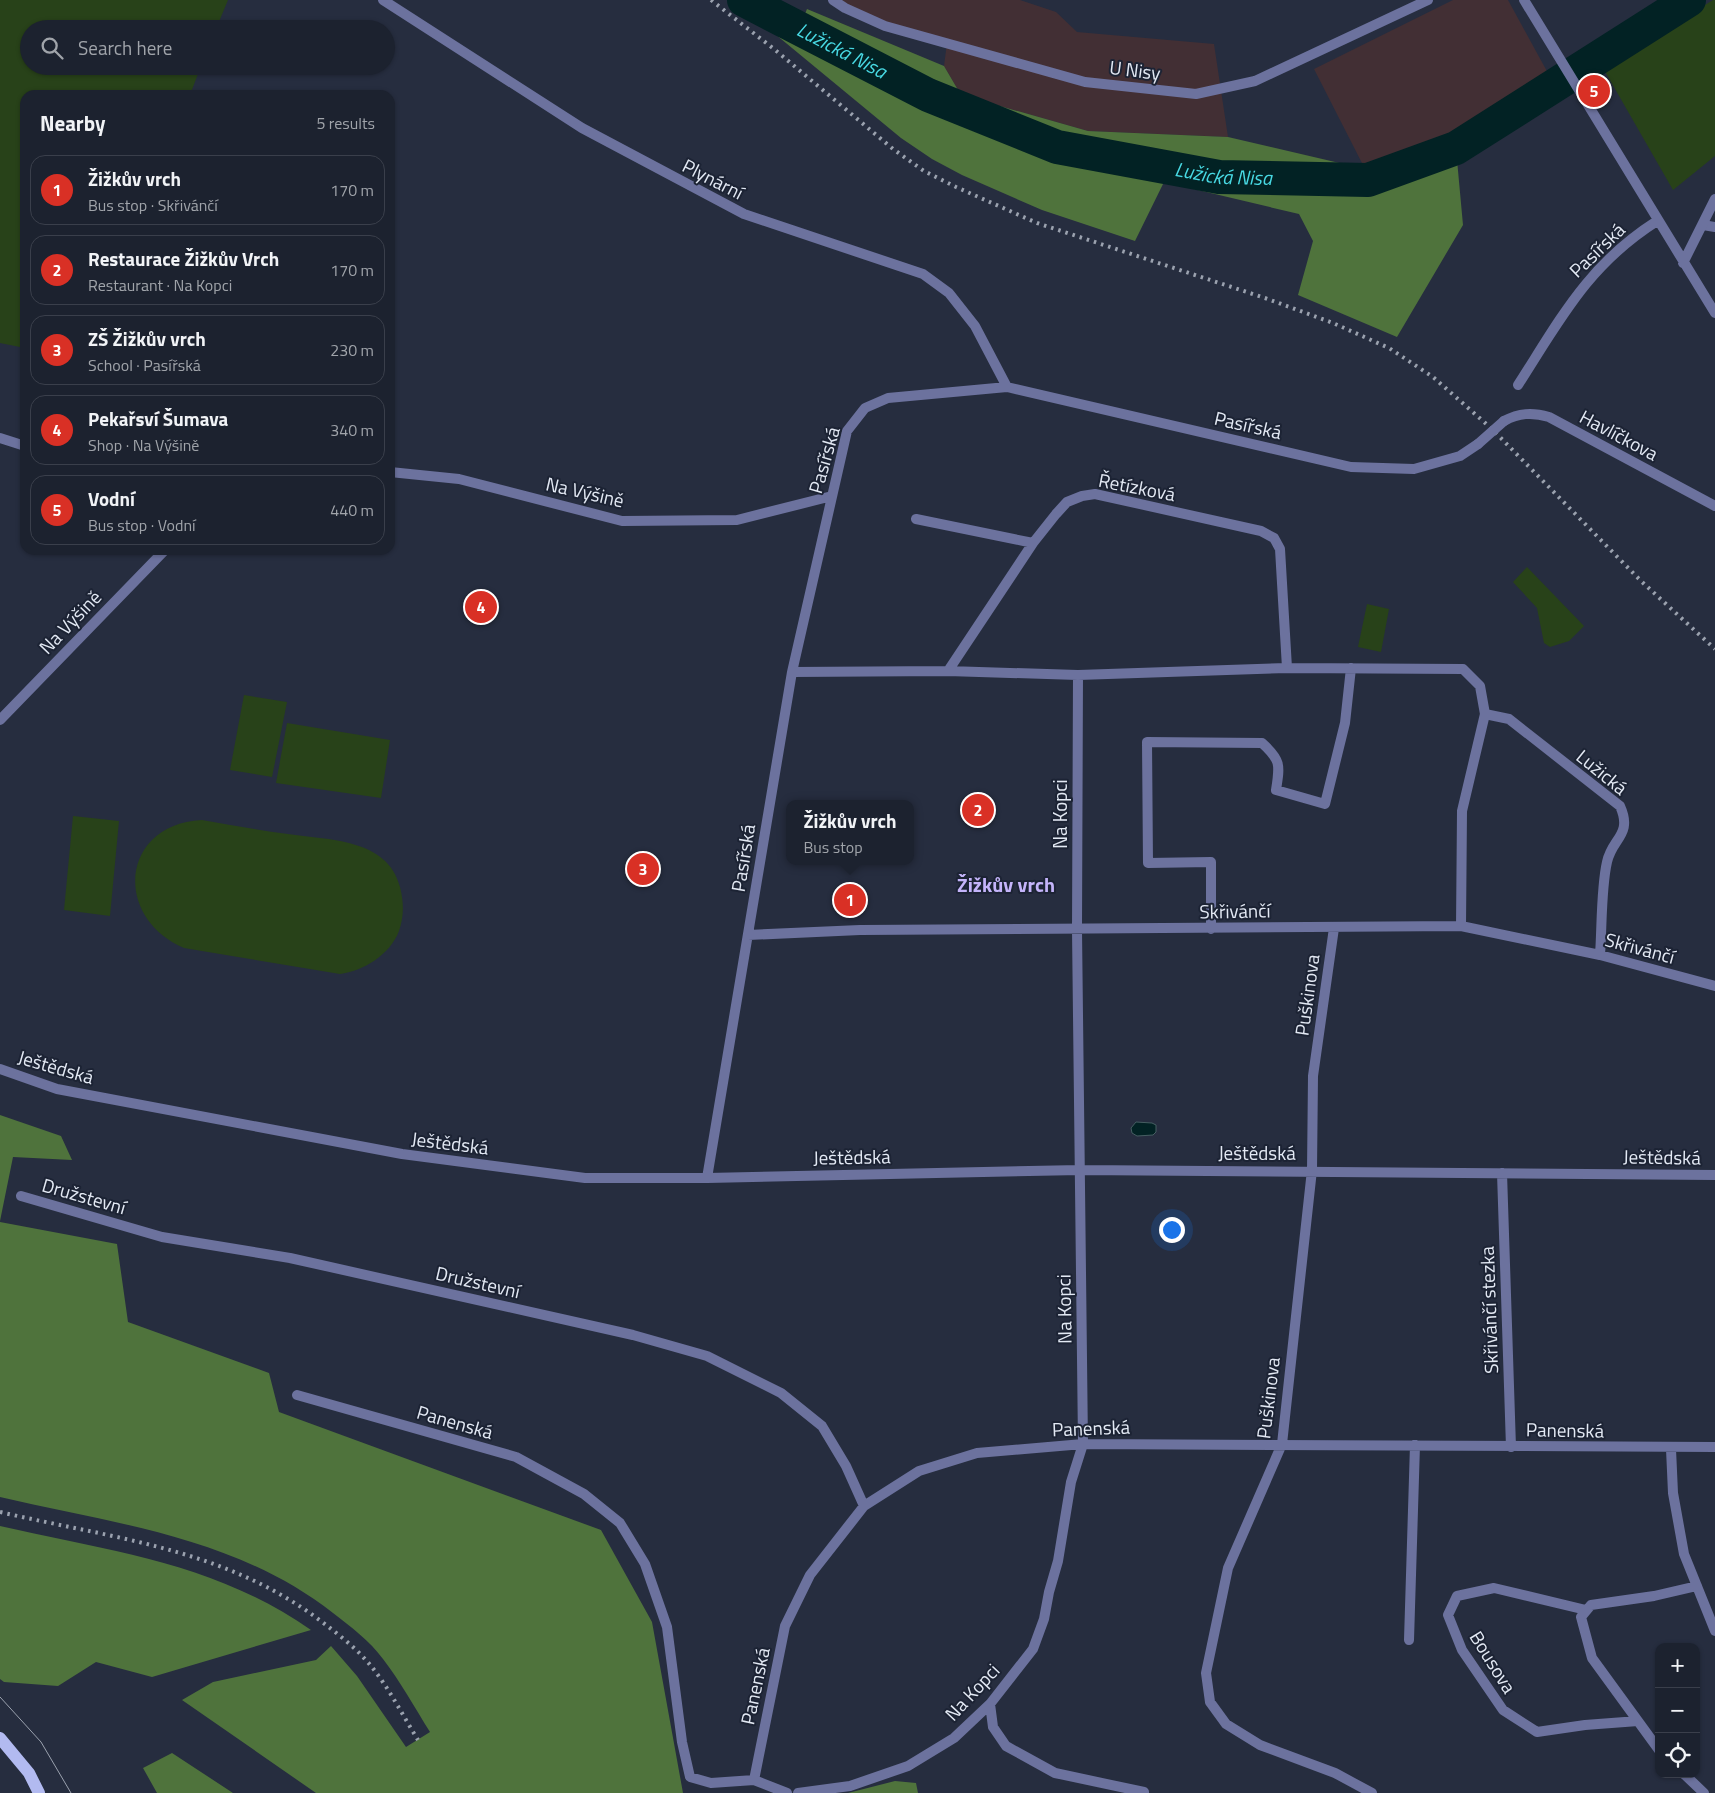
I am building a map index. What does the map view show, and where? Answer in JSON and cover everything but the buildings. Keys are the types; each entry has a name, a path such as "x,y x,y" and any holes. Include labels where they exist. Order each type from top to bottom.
{"main road":[{"path":"0,1738 29,1773 39,1793"}],"street":[{"name":"Plynární","path":"383,0 582,128 744,214 923,274 949,293 975,326 1007,387"},
{"name":"U Nisy","path":"833,0 845,8 885,26 1084,82 1196,94 1255,81 1428,0"},
{"path":"1524,0 1657,221 1715,313"},
{"path":"1683,263 1715,199"},
{"name":"Pasířská","path":"1518,385 1588,279 1628,241 1657,221"},
{"path":"1703,225 1715,227"},
{"name":"Pasířská","path":"707,1178 792,672 847,431 865,408 888,398 1007,387 1351,467 1414,468 1460,456 1478,444 1504,421"},
{"name":"Havlíčkova","path":"1504,421 1513,416 1526,413 1549,417 1715,506"},
{"path":"0,438 20,444"},
{"name":"Na Výšině","path":"395,473 459,479 622,520 737,520 832,496"},
{"name":"Řetízková","path":"948,672 1033,543 1068,502 1082,496 1095,494 1261,531 1274,538 1280,549 1287,668"},
{"path":"916,519 1033,543"},
{"name":"Na Výšině","path":"0,720 160,555"},
{"path":"792,672 948,672 1078,675 1287,668 1463,669 1480,686 1485,714 1462,812 1461,926"},
{"path":"1211,929 1211,862 1148,863 1148,742 1262,743 1272,752 1280,764 1276,790 1325,804 1345,723 1351,668"},
{"name":"Na Kopci","path":"798,1793 850,1786 908,1766 954,1738 990,1704 1033,1649 1044,1619 1058,1561 1071,1482 1083,1444 1077,930 1078,675"},
{"name":"Lužická","path":"1485,714 1509,720 1620,806 1624,815 1625,830 1607,861 1600,955"},
{"name":"Skřivánčí","path":"748,935 860,930 1461,926 1600,955 1715,986"},
{"name":"Puškinova","path":"1334,928 1313,1076 1312,1170 1282,1444 1228,1568 1206,1673 1210,1702 1226,1724 1260,1745 1335,1773 1372,1793"},
{"name":"Ještědská","path":"0,1069 57,1089 402,1154 585,1178 707,1178 1080,1170 1312,1170 1715,1175"},
{"name":"Skřivánčí stezka","path":"1502,1172 1511,1447"},
{"name":"Družstevní","path":"21,1196 162,1237 290,1258 633,1335 707,1356 781,1393 822,1426 846,1466 864,1506"},
{"name":"Panenská","path":"297,1396 516,1457 584,1494 620,1523 645,1564 667,1627 682,1742 690,1776 711,1783 754,1780 785,1626 810,1575 864,1506 919,1471 977,1453 1083,1444 1415,1445 1671,1449 1715,1447"},
{"path":"1409,1640 1415,1445"},
{"path":"1671,1449 1673,1493 1684,1554 1715,1631"},
{"path":"1655,1745 1592,1658 1581,1617 1591,1605 1654,1596 1697,1586"},
{"name":"Bousova","path":"1586,1610 1494,1588 1457,1596 1448,1615 1462,1650 1503,1710 1537,1732 1585,1725 1638,1722"},
{"path":"990,1704 993,1727 1006,1746 1055,1772 1144,1792"},
{"path":"1688,1778 1704,1793"},
{"path":"754,1780 787,1793"}],"shaded area":[{"path":"833,0 1020,0 1056,12 1077,32 1214,44 1228,137 1088,131 961,95 944,66 947,43 885,26"},
{"path":"1453,0 1508,0 1549,75 1455,138 1375,169 1365,169 1314,69"},
{"path":"1136,1122 1156,1125 1156,1132 1153,1135 1137,1136 1132,1133 1131,1128"}],"green space":[{"path":"0,0 228,0 220,20 20,20 20,75 198,75 192,90 20,90 20,347 0,343"},
{"path":"734,0 764,0 802,21 807,9 944,66 961,95 1088,131 1228,137 1365,169 1375,169 1455,138 1463,225 1397,337 1298,295 1313,241 1299,214 1164,182 1135,241 1042,210 962,175 932,159 901,138"},
{"path":"1715,0 1715,156 1673,190 1603,68"},
{"path":"1527,567 1584,626 1569,641 1550,647 1544,643 1537,608 1513,582"},
{"path":"1367,604 1389,609 1381,652 1358,647"},
{"path":"244,695 287,702 272,777 230,770"},
{"path":"287,723 390,740 381,798 276,783"},
{"path":"73,816 119,821 110,916 64,910"},
{"path":"202,820 266,831 337,840 370,850 383,859 393,871 400,887 403,915 395,940 375,960 358,969 340,974 184,948 161,934 145,915 137,895 136,874 142,854 155,837 175,825"},
{"path":"0,1115 61,1136 72,1160 13,1157 0,1221"},
{"path":"0,1222 117,1244 128,1322 269,1373 279,1412 601,1530 652,1622 683,1793 316,1793 182,1700 213,1682 316,1660 331,1646 357,1676 406,1747 430,1732 395,1676 372,1646 360,1634 296,1587 216,1550 174,1537 0,1497"},
{"path":"0,1526 122,1552 199,1574 237,1589 274,1607 311,1630 152,1677 96,1662 58,1686 4,1682 0,1679"},
{"path":"172,1753 233,1793 157,1793 143,1768"},
{"path":"895,1781 916,1783 918,1793 848,1793"}],"waterway":[{"name":"Lužická Nisa","path":"744,0 928,95 1057,147 1219,177 1368,180 1456,148 1689,0"}],"tram line":[{"path":"0,1697 41,1742 71,1793"}],"railway":[{"path":"711,0 774,49 893,149 924,171 1037,223 1265,298 1333,323 1389,348 1433,377 1492,429 1641,581 1715,649"},
{"path":"0,1512 170,1550 211,1563 250,1579 289,1599 338,1634 366,1660 384,1683 418,1740"}],"place":[{"name":"Vodní","path":"1594,91"},
{"name":"Pekařsví Šumava","path":"481,607"},
{"name":"Restaurace Žižkův Vrch","path":"978,810"},
{"name":"ZŠ Žižkův vrch","path":"643,869"},
{"name":"Žižkův vrch","path":"850,900"}],"district":[{"name":"Žižkův vrch","path":"1006,885"}]}
